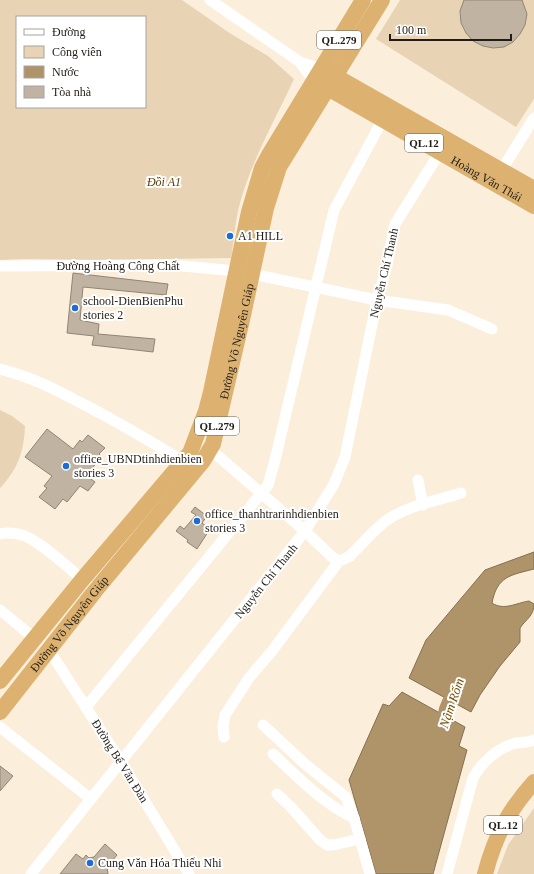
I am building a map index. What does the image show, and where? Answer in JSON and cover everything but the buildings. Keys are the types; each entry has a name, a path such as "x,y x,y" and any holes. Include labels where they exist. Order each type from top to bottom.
{"highway":[{"name":"Đường Võ Nguyên Giáp","path":"2,675 190,453 208,404 249,212 262,168 268,155 363,0"},
{"name":"Đường Võ Nguyên Giáp","path":"0,712 95,591 203,461 213,444 266,208 279,167 382,0"},
{"name":"Hoàng Văn Thái","path":"318,74 435,133 534,189"},
{"name":"Hoàng Văn Thái","path":"332,82 383,119 534,206"},
{"path":"435,133 440,152 457,146"},
{"path":"236,271 252,274"},
{"path":"127,527 140,537"},
{"path":"34,638 49,650"},
{"name":"QL.12","path":"486,874 495,843 505,820 534,782"}],"street":[{"path":"210,0 300,62 307,72 318,74"},
{"path":"501,171 534,118"},
{"path":"86,707 268,485 334,210 383,119"},
{"name":"Nguyễn Chí Thanh","path":"31,874 305,532 334,484 345,457 377,300 388,265 395,224 440,152"},
{"name":"Đường Hoàng Công Chất","path":"0,266 172,265 236,271"},
{"path":"252,274 377,300 448,310 492,329"},
{"path":"0,369 20,374 44,384 117,421 183,461"},
{"path":"209,450 218,456 332,557 338,560 350,556 384,523 403,512 461,493"},
{"path":"418,480 423,505"},
{"path":"2,536 23,535 34,540 95,591"},
{"path":"224,737 223,726 225,715 250,678 272,651 338,560"},
{"path":"0,610 34,638"},
{"name":"Đường Bế Văn Đàn","path":"49,650 121,762 189,874"},
{"path":"2,675 19,687"},
{"path":"263,725 306,765 346,797 354,818 370,874"},
{"path":"0,727 91,800"},
{"path":"447,874 473,778 480,767 491,756 504,748 516,743 530,742 534,740"},
{"path":"273,754 324,799 342,812 354,818"},
{"path":"278,794 320,840 327,845 333,845 360,838"}],"green space":[{"name":"Đồi A1","path":"0,0 182,0 231,34 268,56 294,79 264,140 245,188 237,217 231,258 103,260 0,260"},
{"path":"400,0 534,0 534,99 516,127 376,39"},
{"path":"0,410 12,416 25,426 23,444 16,467 0,488"},
{"path":"534,808 534,874 497,874 508,845"}],"water":[{"path":"534,552 534,569 506,578 497,587 494,594 492,603 497,605 510,606 529,601 534,604 534,608 533,612 520,628 520,642 500,666 480,695 471,712 409,678 426,640 485,570"},
{"path":"402,692 465,727 459,746 467,750 433,874 376,874 349,780 383,704 389,706"}],"waterway":[{"name":"Nậm Rốm","path":"441,733 446,709 457,683"}],"place":[{"name":"A1 HILL","path":"230,236"},
{"name":"school-DienBienPhu stories 2","path":"75,308"},
{"name":"office_UBNDtinhdienbien stories 3","path":"66,466"},
{"name":"office_thanhtrarinhdienbien stories 3","path":"197,521"},
{"name":"Cung Văn Hóa Thiếu Nhi","path":"90,863"}]}
